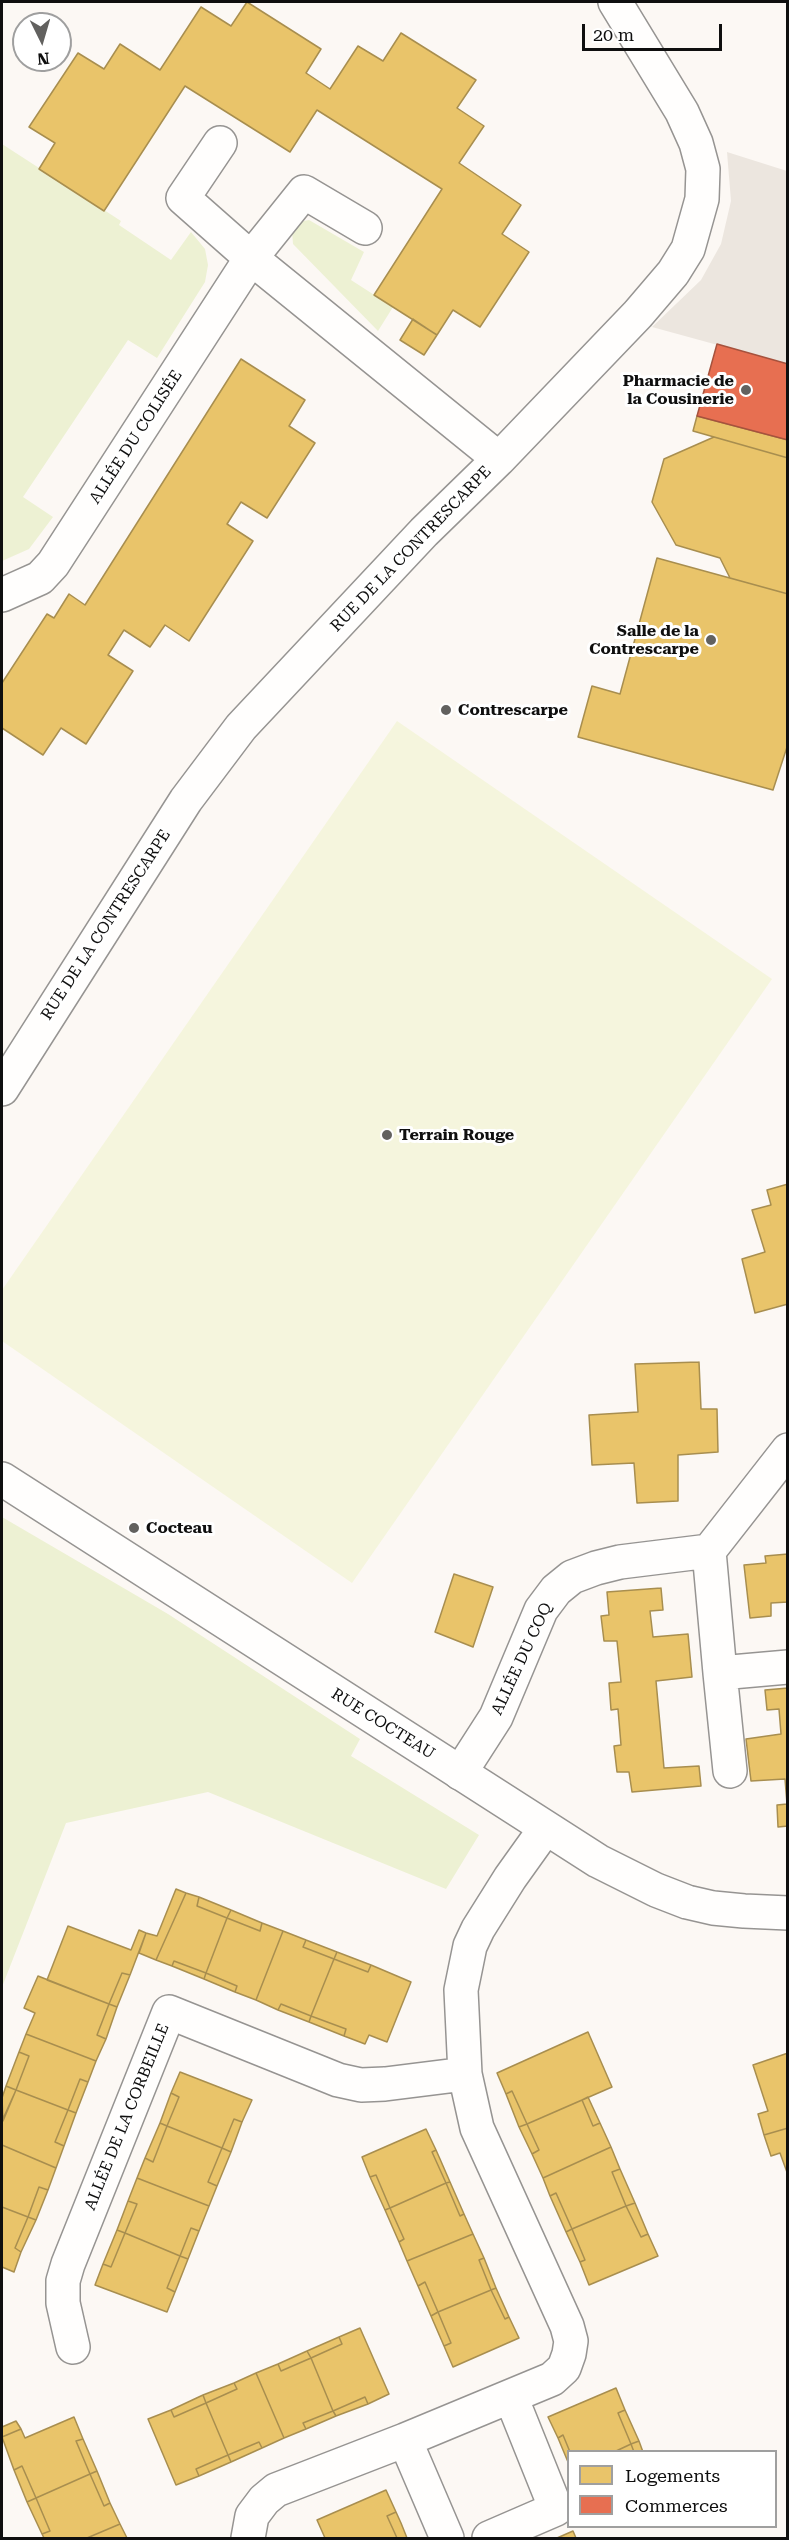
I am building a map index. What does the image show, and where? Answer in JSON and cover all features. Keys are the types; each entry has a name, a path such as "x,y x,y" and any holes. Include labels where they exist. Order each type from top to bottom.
{"street":[{"name":"RUE DE LA CONTRESCARPE","path":"2,1089 186,800 241,727 424,532 499,459 638,314 673,273 688,249 702,198 703,169 696,143 682,112 615,2"},
{"path":"220,143 183,198 251,258 499,459"},
{"name":"ALLÉE DU COLISÉE","path":"2,595 40,578 53,564 251,258 304,192 365,228"},
{"path":"730,1771 709,1551 788,1450"},
{"name":"RUE COCTEAU","path":"2,1479 545,1829 626,1876 687,1902 744,1911 788,1913"},
{"name":"ALLÉE DU COQ","path":"460,1773 496,1718 541,1610 556,1590 572,1577 596,1568 620,1562 709,1551"},
{"path":"720,1673 788,1667"},
{"path":"248,2538 252,2516 264,2500 276,2490 511,2397 552,2379 564,2368 571,2341 567,2326 477,2128 465,2074 460,1990 470,1946 478,1929 510,1878 545,1829"},
{"name":"ALLÉE DE LA CORBEILLE","path":"73,2347 63,2303 63,2281 169,2012 338,2080 361,2085 465,2074"},
{"path":"489,2538 556,2509 511,2397"},
{"path":"405,2440 447,2538"}],"green space":[{"path":"2,144 121,221 119,225 171,260 191,232 205,249 208,265 205,282 157,358 128,340 23,497 53,517 29,549 2,561"},
{"path":"309,220 364,252 351,280 393,307 378,331 293,244 292,231 298,222"},
{"name":"Terrain Rouge","path":"397,721 772,979 352,1583 2,1341 2,1290"},
{"path":"2,1517 168,1614 360,1739 351,1756 479,1835 446,1889 208,1792 66,1823 2,1987"}],"shaded area":[{"path":"727,152 787,171 787,364 652,327 701,280 721,244 731,201"}],"building: Logements":[{"path":"247,2 321,49 306,73 330,89 358,46 383,61 401,33 476,80 457,108 484,126 459,163 521,205 502,234 529,252 480,327 453,310 437,335 374,295 442,189 317,110 290,152 185,86 104,211 39,169 55,143 29,127 65,72 72,72 72,62 78,53 104,69 120,44 160,70 201,7 231,26"},
{"path":"413,319 437,335 424,355 400,340"},
{"path":"241,359 305,400 289,426 315,443 267,518 241,502 227,524 253,541 189,641 165,625 150,647 124,630 108,655 133,671 86,744 61,728 43,755 2,728 2,683 47,614 54,618 69,594 85,605"},
{"path":"697,416 788,440 788,458 693,431"},
{"path":"714,437 788,458 788,594 730,578 720,558 676,545 652,502 664,459"},
{"name":"Salle de la Contrescarpe","path":"657,558 788,594 788,744 773,790 578,737 592,686 620,694"},
{"path":"788,1184 788,1304 755,1313 742,1259 765,1252 752,1210 771,1205 767,1190"},
{"path":"699,1362 701,1409 717,1409 718,1452 678,1455 678,1501 637,1503 634,1463 592,1465 589,1415 638,1412 635,1364"},
{"path":"788,1554 788,1602 771,1603 771,1616 750,1618 744,1565 766,1563 765,1556"},
{"path":"454,1574 493,1587 473,1647 435,1632"},
{"path":"661,1588 663,1610 650,1611 653,1637 688,1634 692,1677 656,1681 664,1768 699,1766 701,1786 632,1792 629,1772 617,1772 614,1746 621,1745 618,1709 611,1710 609,1683 621,1682 617,1641 604,1641 601,1616 609,1615 607,1592"},
{"path":"788,1688 788,1826 778,1827 777,1805 787,1804 785,1779 751,1781 746,1739 781,1734 779,1709 767,1710 765,1690"},
{"path":"176,1889 186,1893 156,1960 139,1953 146,1933 157,1936"},
{"path":"186,1893 199,1897 197,1906 227,1918 206,1973 174,1961 172,1966 156,1960"},
{"path":"199,1897 231,1910 227,1918 197,1906"},
{"path":"231,1910 262,1923 260,1931 227,1918"},
{"path":"227,1918 260,1931 262,1923 283,1931 256,2000 235,1992 237,1986 206,1973"},
{"path":"68,1926 131,1950 139,1930 146,1933 130,1975 122,1973 109,2004 47,1980"},
{"path":"283,1931 306,1940 303,1947 334,1959 311,2016 281,2004 278,2010 256,2000"},
{"path":"306,1940 337,1952 334,1959 303,1947"},
{"path":"337,1952 371,1965 368,1972 334,1959"},
{"path":"334,1959 368,1972 371,1965 411,1982 387,2042 369,2035 365,2044 344,2036 346,2029 311,2016"},
{"path":"174,1961 206,1973 204,1979 172,1966"},
{"path":"122,1973 130,1975 117,2007 109,2004"},
{"path":"206,1973 237,1986 235,1992 204,1979"},
{"path":"38,1976 109,2004 97,2035 106,2039 96,2061 26,2034 35,2013 24,2008"},
{"path":"109,2004 117,2007 106,2039 97,2035"},
{"path":"281,2004 311,2016 309,2022 278,2010"},
{"path":"311,2016 346,2029 344,2036 309,2022"},
{"path":"588,2032 612,2087 527,2124 512,2091 506,2094 497,2073"},
{"path":"26,2034 96,2061 88,2082 80,2079 68,2110 16,2090 29,2056 19,2052"},
{"path":"19,2052 29,2056 16,2090 6,2086"},
{"path":"788,2053 788,2128 764,2135 758,2114 768,2111 753,2065"},
{"path":"180,2072 252,2100 242,2122 234,2119 222,2148 167,2126 179,2097 171,2093"},
{"path":"80,2079 88,2082 76,2113 68,2110"},
{"path":"6,2086 16,2090 3,2121 2,2098"},
{"path":"16,2090 68,2110 55,2142 64,2146 56,2168 2,2145 2,2121"},
{"path":"512,2091 527,2124 519,2127 506,2094"},
{"path":"171,2093 179,2097 167,2126 160,2123"},
{"path":"588,2097 600,2123 593,2126 582,2100"},
{"path":"582,2100 593,2126 600,2123 611,2147 543,2178 532,2154 539,2150 527,2124"},
{"path":"68,2110 76,2113 64,2146 55,2142"},
{"path":"234,2119 242,2122 231,2152 222,2148"},
{"path":"160,2123 167,2126 153,2162 145,2158"},
{"path":"527,2124 539,2150 532,2154 519,2127"},
{"path":"167,2126 222,2148 208,2182 217,2186 209,2206 137,2178 145,2158 153,2162"},
{"path":"788,2128 788,2175 780,2153 771,2156 764,2135"},
{"path":"426,2129 436,2150 432,2152 446,2183 390,2208 376,2175 370,2177 362,2157"},
{"path":"2,2145 56,2168 48,2190 39,2187 28,2217 2,2207"},
{"path":"611,2147 620,2169 612,2172 626,2206 572,2229 556,2193 550,2196 543,2178"},
{"path":"222,2148 231,2152 217,2186 208,2182"},
{"path":"436,2150 450,2182 446,2183 432,2152"},
{"path":"620,2169 635,2203 626,2206 612,2172"},
{"path":"376,2175 390,2208 385,2210 370,2177"},
{"path":"137,2178 209,2206 199,2231 191,2228 180,2256 125,2233 137,2204 128,2201"},
{"path":"450,2182 464,2214 460,2216 446,2183"},
{"path":"446,2183 460,2216 464,2214 473,2234 407,2261 399,2242 404,2239 390,2208"},
{"path":"39,2187 48,2190 36,2220 28,2217"},
{"path":"556,2193 572,2229 566,2232 550,2196"},
{"path":"128,2201 137,2204 125,2233 117,2230"},
{"path":"635,2203 648,2234 641,2237 626,2206"},
{"path":"626,2206 641,2237 648,2234 658,2256 589,2285 580,2262 585,2260 572,2229"},
{"path":"2,2207 28,2217 15,2248 21,2252 14,2272 2,2267"},
{"path":"390,2208 404,2239 399,2242 385,2210"},
{"path":"28,2217 36,2220 21,2252 15,2248"},
{"path":"191,2228 199,2231 188,2259 180,2256"},
{"path":"572,2229 585,2260 580,2262 566,2232"},
{"path":"117,2230 125,2233 111,2267 103,2264"},
{"path":"125,2233 180,2256 167,2288 175,2292 167,2312 95,2285 103,2264 111,2267"},
{"path":"473,2234 484,2258 479,2260 491,2290 438,2312 425,2282 418,2286 407,2261"},
{"path":"180,2256 188,2259 175,2292 167,2288"},
{"path":"484,2258 496,2288 491,2290 479,2260"},
{"path":"425,2282 438,2312 431,2316 418,2286"},
{"path":"496,2288 509,2317 505,2319 491,2290"},
{"path":"491,2290 505,2319 509,2317 519,2338 453,2367 444,2346 451,2343 438,2312"},
{"path":"438,2312 451,2343 444,2346 431,2316"},
{"path":"360,2328 389,2394 368,2404 365,2397 333,2411 311,2358 342,2344 339,2337"},
{"path":"339,2337 342,2344 311,2358 307,2351"},
{"path":"307,2351 311,2358 281,2371 278,2364"},
{"path":"311,2358 333,2411 303,2423 306,2429 284,2438 256,2373 278,2364 281,2371"},
{"path":"256,2373 284,2438 262,2448 259,2442 228,2455 206,2403 237,2389 234,2383"},
{"path":"234,2383 237,2389 206,2403 203,2395"},
{"path":"616,2388 625,2410 618,2413 631,2444 618,2450 569,2450 563,2435 558,2438 548,2417"},
{"path":"203,2395 206,2403 174,2417 171,2410"},
{"path":"365,2397 368,2404 336,2416 333,2411"},
{"path":"206,2403 228,2455 196,2469 199,2476 176,2485 148,2419 171,2410 174,2417"},
{"path":"625,2410 639,2441 631,2444 618,2413"},
{"path":"333,2411 336,2416 306,2429 303,2423"},
{"path":"74,2417 83,2439 76,2441 90,2474 36,2498 22,2466 14,2470 2,2437 21,2429 25,2438"},
{"path":"16,2421 21,2429 2,2437 2,2427"},
{"path":"563,2435 569,2450 567,2450 567,2460 558,2438"},
{"path":"83,2439 97,2471 90,2474 76,2441"},
{"path":"639,2441 642,2450 633,2450 631,2444"},
{"path":"259,2442 262,2448 231,2462 228,2455"},
{"path":"631,2444 633,2450 618,2450"},
{"path":"228,2455 231,2462 199,2476 196,2469"},
{"path":"22,2466 36,2498 27,2502 14,2470"},
{"path":"97,2471 110,2503 104,2506 90,2474"},
{"path":"90,2474 104,2506 110,2503 120,2524 87,2538 44,2538 42,2534 50,2531 36,2498"},
{"path":"386,2490 396,2512 387,2516 397,2538 325,2538 317,2520"},
{"path":"36,2498 50,2531 42,2534 27,2502"},
{"path":"396,2512 407,2538 397,2538 387,2516"},
{"path":"120,2524 127,2538 87,2538"},
{"path":"573,2531 576,2538 557,2538"}],"building: Commerces":[{"name":"Pharmacie de la Cousinerie","path":"717,344 788,364 788,440 697,416"}],"place":[{"name":"Pharmacie de la Cousinerie","path":"746,390"},
{"name":"Salle de la Contrescarpe","path":"711,640"},
{"name":"Contrescarpe","path":"446,710"},
{"name":"Terrain Rouge","path":"387,1135"},
{"name":"Cocteau","path":"134,1528"}]}
